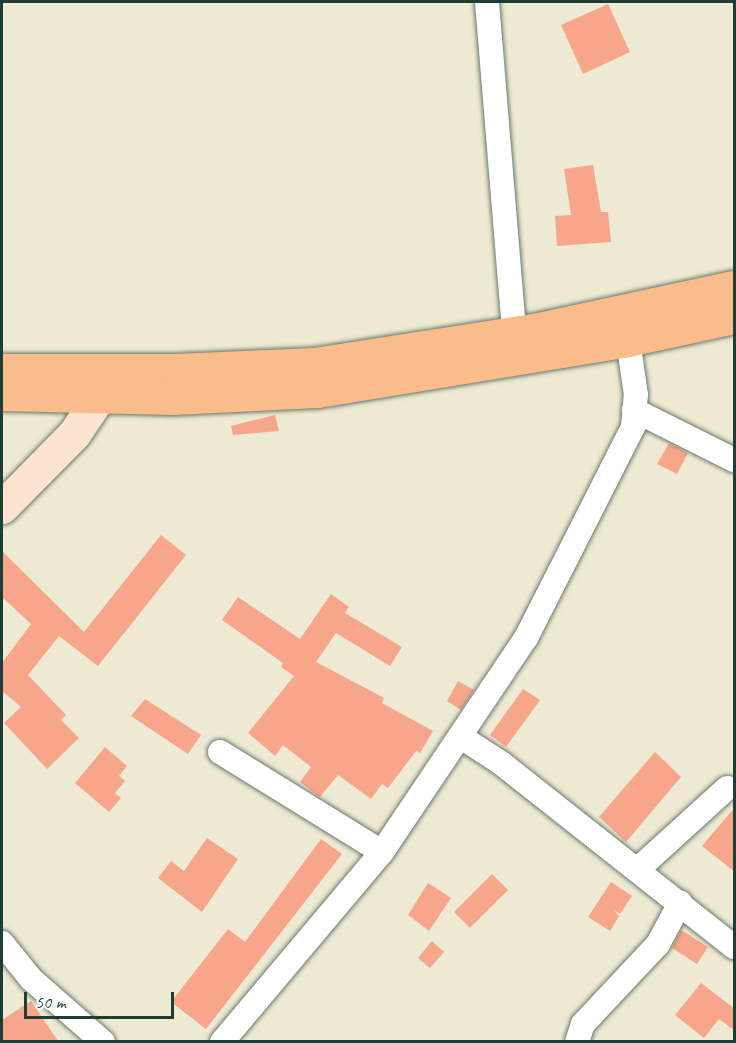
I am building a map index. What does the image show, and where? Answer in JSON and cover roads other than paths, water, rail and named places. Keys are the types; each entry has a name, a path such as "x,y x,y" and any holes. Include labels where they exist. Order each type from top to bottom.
{"main road":[{"path":"2,394 314,364 514,332 735,287"},
{"path":"2,369 104,384 317,392 628,340 735,317"}],"street":[{"path":"487,2 514,332"},
{"path":"222,1041 382,852 526,638 633,427 634,410 628,340"},
{"path":"2,507 53,459 104,384"},
{"path":"634,410 735,460"},
{"path":"461,737 501,763 735,947"},
{"path":"220,753 382,852"},
{"path":"637,870 727,788"},
{"path":"577,1041 583,1024 658,944 680,903"},
{"path":"2,944 31,979 104,1041"}]}
